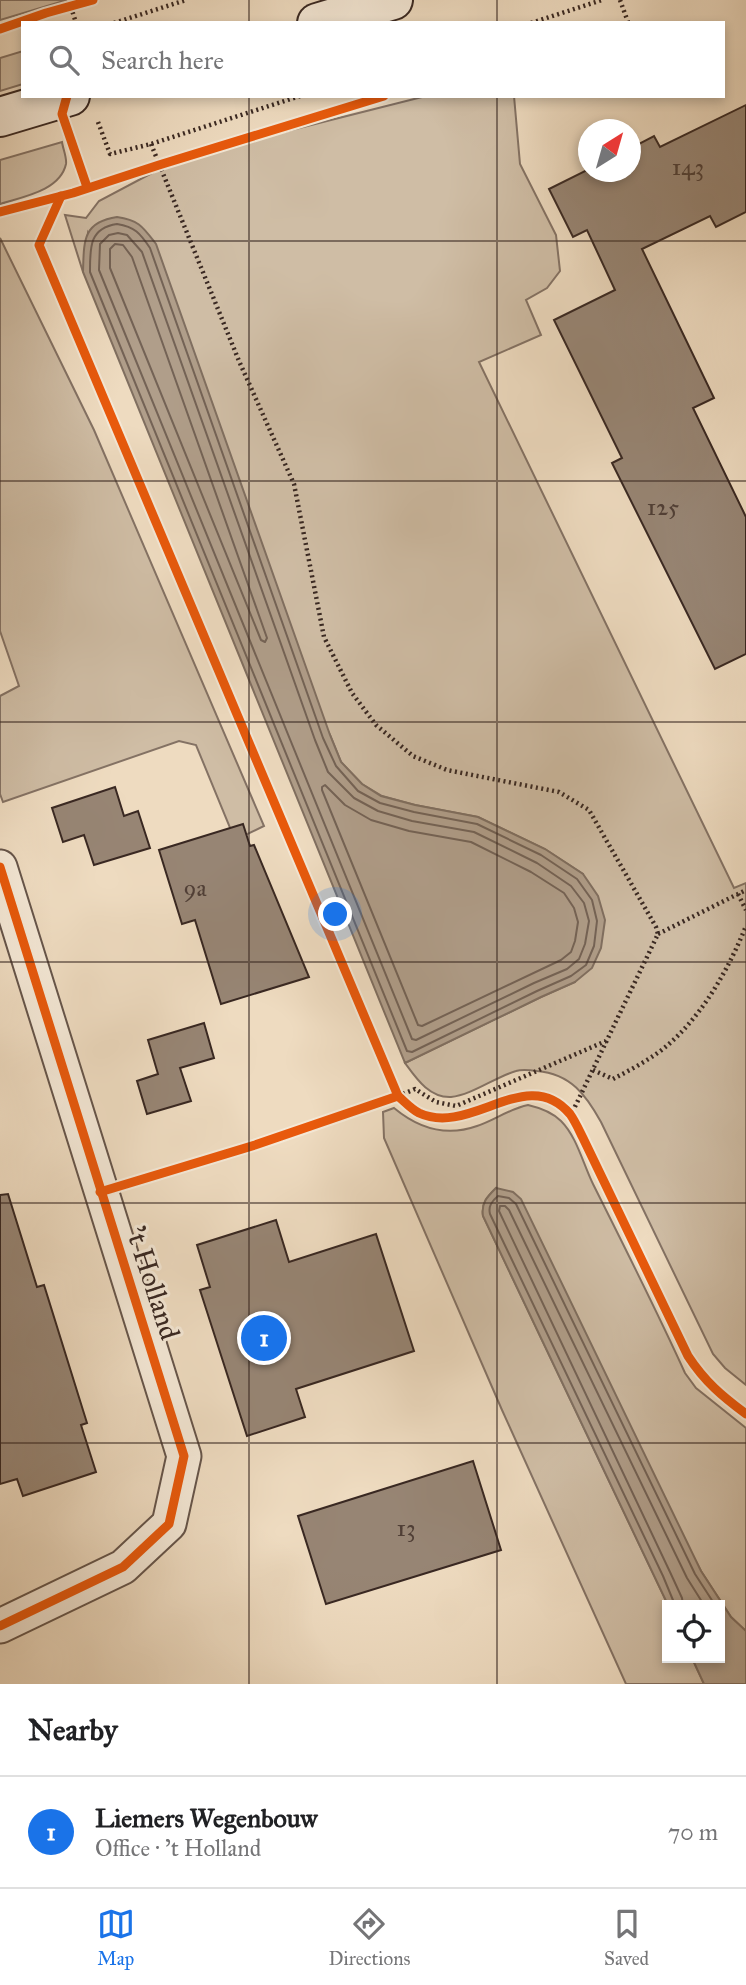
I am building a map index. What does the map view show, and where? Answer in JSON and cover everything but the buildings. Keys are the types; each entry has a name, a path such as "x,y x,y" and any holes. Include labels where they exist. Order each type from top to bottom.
{"street":[{"path":"324,21 393,0"},
{"path":"0,117 83,106"},
{"name":"'t Holland","path":"0,867 184,1456 169,1524 123,1567 0,1626"}],"path":[{"path":"120,21 186,0"},
{"path":"537,21 602,0"},
{"path":"620,0 626,21"},
{"path":"58,10 82,3"},
{"path":"71,6 75,21"},
{"path":"630,21 641,18"},
{"path":"83,106 110,154 151,144 294,98"},
{"path":"151,144 239,360 294,484 324,637 352,693 376,725 413,756 447,770 559,792 589,810 658,934"},
{"path":"147,168 173,161"},
{"path":"577,1127 568,1112 593,1070 658,934 746,890"},
{"path":"738,894 746,910"},
{"path":"593,1070 613,1079 668,1045 688,1024 724,972 746,926"},
{"path":"385,1100 415,1089 436,1102 456,1106 607,1040"},
{"path":"393,1083 398,1096 409,1106"}],"shaded area":[{"path":"0,0 67,0 0,20"},
{"path":"21,52 21,85 0,91 0,58"},
{"path":"418,98 514,98 520,164 556,235 560,271 547,288 526,300 541,335 479,362 734,888 746,883 746,1385 713,1354 601,1122 576,1087 559,1076 521,1070 459,1096 443,1096 424,1086 405,1063 575,982 583,874 545,849 478,817 382,796 362,784 341,762 88,233 83,272 65,215 86,218 99,201 169,164 204,152"},
{"path":"62,142 66,164 56,181 39,192 0,204 0,160"},
{"path":"0,238 94,430 264,826 235,840 196,745 179,741 3,802 0,794 0,696 19,686 0,631"},
{"path":"528,1105 542,1109 554,1115 567,1127 685,1373 696,1388 746,1428 746,1631 731,1617 725,1608 725,1600 720,1600 701,1571 496,1188 490,1194 484,1204 483,1216 666,1600 662,1600 662,1663 694,1663 704,1684 626,1684 502,1410 384,1138 383,1112 394,1108 413,1121 433,1129 454,1131 477,1126"}],"water":[{"path":"117,217 140,225 156,244 341,762 362,784 381,796 478,817 545,849 583,874 598,896 605,920 601,948 592,968 575,982 405,1063 83,272 87,235 97,223"},
{"path":"496,1188 513,1192 521,1199 701,1571 720,1600 666,1600 483,1216 485,1200"},
{"path":"725,1608 746,1631 746,1684 704,1684 694,1663 725,1663"}],"cycle path":[{"path":"23,21 93,0"},
{"path":"0,29 21,22"},
{"path":"66,98 62,114 87,187"},
{"path":"0,212 73,193 377,98"},
{"path":"61,196 39,245 398,1096 419,1113 439,1118 458,1116 517,1098 536,1096 553,1100 570,1114 688,1356 714,1388 746,1414"},
{"path":"0,867 184,1456 169,1524 123,1567 0,1626"},
{"path":"100,1192 255,1145 398,1096"}],"place":[{"name":"Liemers Wegenbouw","path":"264,1338"}]}
